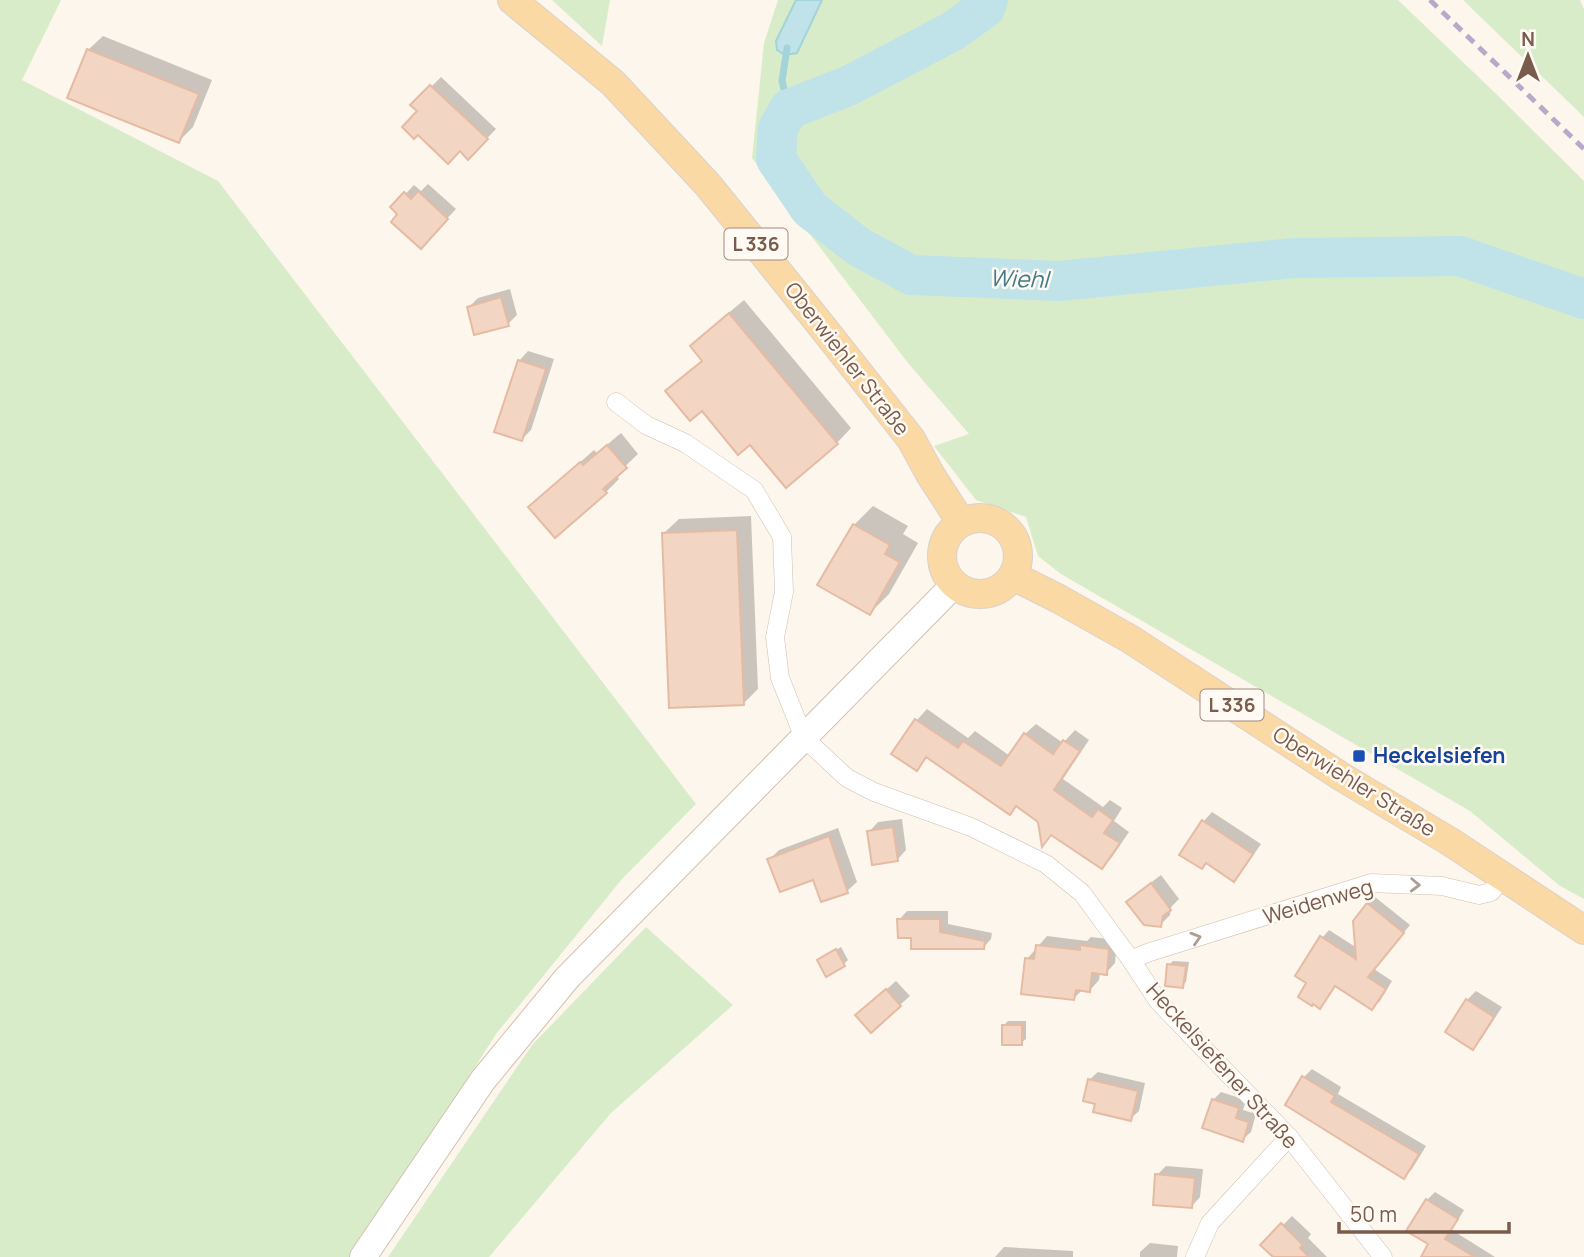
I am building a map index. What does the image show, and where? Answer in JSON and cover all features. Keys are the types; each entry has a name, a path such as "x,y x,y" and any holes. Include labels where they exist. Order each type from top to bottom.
{"main road":[{"name":"Oberwiehler Straße","path":"512,0 612,83 708,185 911,439 961,522"},
{"path":"973,517 998,521 1008,528 1019,551 1013,576 995,592 969,593 949,578 943,566 944,541 951,530 973,517"},
{"name":"Oberwiehler Straße","path":"1013,576 1130,639 1584,930"},
{"path":"363,1257 483,1080 566,978 955,584"}],"street":[{"path":"616,402 646,425 685,443 754,490 782,537 783,592 775,637 780,678 804,738"},
{"name":"Heckelsiefener Straße","path":"804,738 847,778 874,792 971,827 1046,864 1082,893 1158,1001 1289,1137 1383,1257"},
{"name":"Weidenweg","path":"1131,960 1371,883 1442,886 1479,895 1491,892 1503,877"},
{"path":"1195,1257 1210,1223 1289,1137"}],"green space":[{"path":"0,0 61,0 22,80 218,181 696,804 622,879 496,1034 354,1257 0,1257"},
{"path":"552,0 610,0 602,46"},
{"path":"778,0 1398,0 1584,181 1584,899 1560,886 1470,811 1061,574 1038,556 1026,517 976,500 934,446 969,434 908,363 752,158 764,43"},
{"path":"1463,0 1580,0 1584,9 1584,117"},
{"path":"646,927 733,1005 611,1113 489,1257 388,1257 532,1045"}],"water":[{"path":"796,0 822,0 797,53 785,55 777,50 776,41"}],"building":[{"path":"87,49 199,94 179,143 67,98"},
{"path":"430,85 488,139 468,160 460,151 448,164 418,135 414,139 402,127 417,111 410,105"},
{"path":"418,191 448,219 421,249 391,222 397,214 390,207 404,192 411,199"},
{"path":"501,297 509,326 474,335 467,307"},
{"path":"729,313 838,444 786,488 750,445 738,455 702,411 690,421 665,391 702,361 690,346"},
{"path":"518,360 546,369 522,441 494,432"},
{"path":"607,445 627,468 603,489 607,493 555,538 528,507 580,462 583,465"},
{"path":"853,524 890,545 885,554 900,562 870,615 817,585"},
{"path":"737,530 744,705 669,708 662,533"},
{"path":"915,719 958,748 963,741 1001,766 1024,733 1053,754 1063,740 1080,751 1054,790 1092,817 1098,809 1113,820 1104,833 1120,843 1102,869 1051,835 1042,847 1038,822 1016,806 1010,815 926,757 917,771 891,754"},
{"path":"1202,820 1253,854 1234,882 1206,863 1202,869 1179,855"},
{"path":"893,827 898,861 872,865 867,831"},
{"path":"829,836 848,893 821,902 813,880 780,892 767,859"},
{"path":"1151,883 1171,910 1163,916 1161,927 1144,925 1126,902"},
{"path":"1367,903 1404,933 1368,977 1386,989 1372,1010 1335,986 1320,1009 1313,1004 1312,1006 1298,997 1306,983 1295,976 1320,936 1356,959 1353,921"},
{"path":"897,919 940,919 940,932 985,941 984,949 911,949 911,938 898,938"},
{"path":"1036,945 1080,950 1080,945 1109,949 1107,975 1092,973 1090,992 1076,990 1074,1000 1021,994 1025,958 1034,959"},
{"path":"836,949 845,966 826,977 817,960"},
{"path":"1167,964 1186,966 1183,988 1165,986"},
{"path":"886,989 901,1006 871,1033 855,1015"},
{"path":"1466,999 1494,1017 1473,1050 1445,1032"},
{"path":"1002,1025 1022,1025 1022,1045 1002,1045"},
{"path":"1302,1076 1335,1096 1331,1102 1419,1154 1404,1179 1285,1105"},
{"path":"1088,1079 1138,1091 1131,1121 1093,1112 1095,1104 1083,1101"},
{"path":"1212,1099 1239,1108 1236,1118 1249,1122 1243,1142 1202,1128"},
{"path":"1155,1174 1195,1178 1192,1208 1153,1205"},
{"path":"1426,1199 1458,1219 1445,1239 1475,1257 1421,1257 1428,1244 1406,1231"},
{"path":"1281,1223 1303,1245 1300,1248 1309,1257 1273,1257 1260,1245"}],"waterway":[{"name":"Wiehl","path":"988,0 985,8 953,31 848,86 789,109 778,128 776,159 810,209 859,247 911,275 1059,281 1294,258 1460,256 1584,299"},
{"path":"787,48 782,81 789,109"}],"railway":[{"path":"1430,0 1584,149"}],"place":[{"name":"Heckelsiefen","path":"1359,756"}]}
